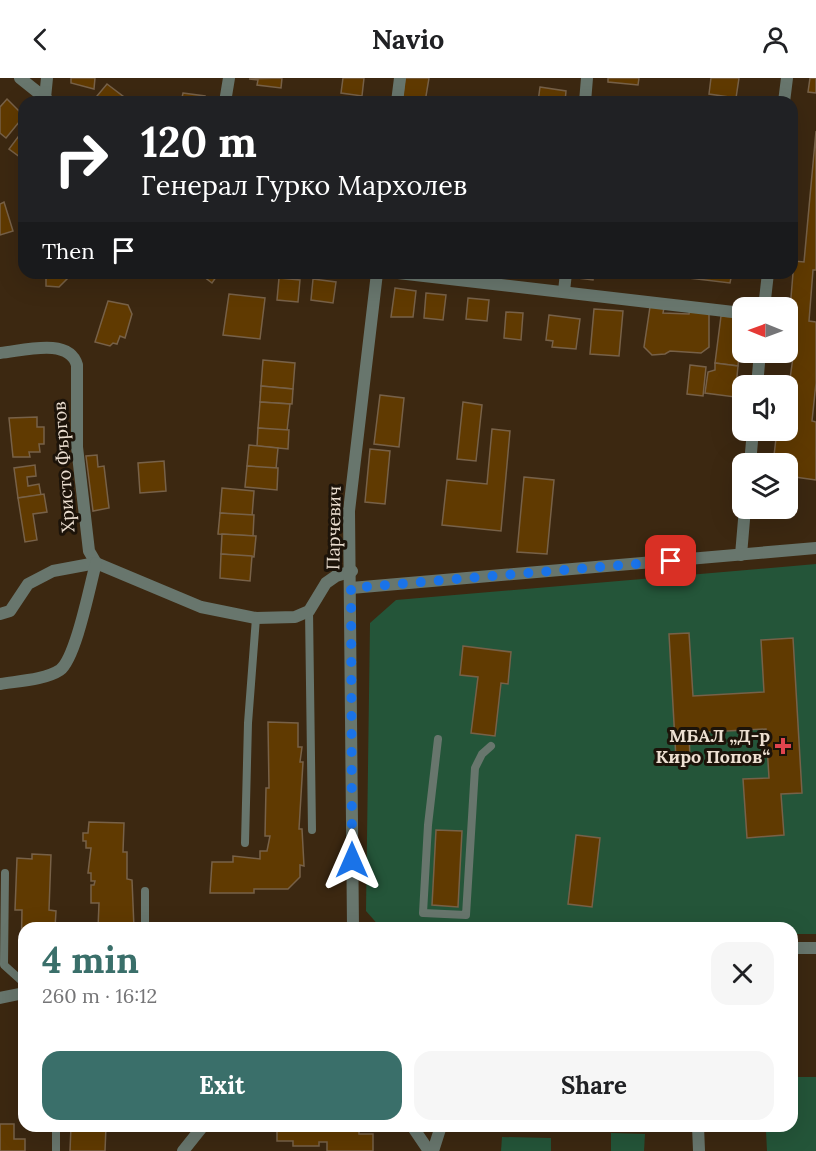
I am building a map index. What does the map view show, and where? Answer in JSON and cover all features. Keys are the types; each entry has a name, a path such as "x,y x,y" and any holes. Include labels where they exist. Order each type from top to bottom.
{"street":[{"path":"20,78 42,96"},
{"path":"47,78 47,96"},
{"path":"226,96 229,78"},
{"path":"398,96 400,78"},
{"path":"586,96 587,78"},
{"path":"785,96 787,78"},
{"name":"Парчевич","path":"353,922 349,511 376,279"},
{"path":"453,279 732,312"},
{"path":"564,291 565,279"},
{"path":"766,297 767,279"},
{"name":"Христо Фъргов","path":"0,353 53,348 66,350 74,355 77,365 77,447 89,551 96,563"},
{"path":"741,555 744,519"},
{"path":"351,588 816,549"},
{"path":"0,614 10,611 28,584 53,571 96,563 201,607 256,618 295,617 309,611 326,583 336,576 351,571"},
{"path":"0,684 51,674 66,664 74,644 96,563"},
{"path":"798,948 816,948"},
{"path":"0,998 18,994"},
{"path":"183,1151 198,1132"},
{"path":"416,1132 429,1151"},
{"path":"433,1151 439,1132"},
{"path":"698,1132 699,1151"}],"lane":[{"path":"309,611 312,830"},
{"path":"245,843 248,723 256,618"},
{"path":"438,739 428,825 423,913 466,915 475,768 482,754 491,746"},
{"path":"5,873 3,965 18,978"},
{"path":"145,891 145,922"},
{"path":"56,1151 57,1132"}],"green space":[{"path":"816,564 816,934 798,934 798,922 376,922 366,911 370,623 396,600"},
{"path":"798,1077 816,1077 816,1151 767,1151 766,1132 798,1132"},
{"path":"611,1133 645,1134 644,1151 611,1151"},
{"path":"502,1137 551,1138 551,1151 501,1151"}],"building":[{"path":"71,78 95,78 94,89 71,83"},
{"path":"282,78 281,88 257,85 258,80 249,79"},
{"path":"343,78 364,78 362,96 341,93"},
{"path":"405,78 429,78 426,96 403,96"},
{"path":"608,78 639,78 638,85 608,82"},
{"path":"711,78 739,78 736,96 709,94"},
{"path":"810,78 816,78 816,93 808,92"},
{"path":"107,84 123,96 97,96"},
{"path":"540,87 566,91 566,96 539,96"},
{"path":"183,93 205,96 182,96"},
{"path":"7,99 18,110 18,123 6,138 0,133 0,107"},
{"path":"816,131 816,270 813,270 809,321 816,322 816,383 812,421 816,422 816,480 798,477 798,453 774,453 776,441 798,441 798,375 791,375 792,363 798,363 798,297 791,297 793,279 798,279 798,261 804,262"},
{"path":"18,137 18,156 9,149"},
{"path":"4,202 13,231 0,235 0,204"},
{"path":"46,279 67,279 59,287 46,286"},
{"path":"279,279 300,280 298,302 277,300"},
{"path":"313,279 336,282 333,303 311,300"},
{"path":"697,279 731,279 730,283"},
{"path":"395,288 416,291 413,317 391,317"},
{"path":"426,293 446,295 443,320 424,318"},
{"path":"229,294 265,298 260,339 223,335"},
{"path":"468,298 489,300 487,321 466,319"},
{"path":"108,301 128,305 132,314 125,338 120,336 117,344 113,343 110,346 95,342"},
{"path":"650,307 664,308 663,313 689,314 690,310 709,313 709,347 701,353 670,351 665,354 652,355 644,347"},
{"path":"594,309 623,311 619,356 590,354"},
{"path":"506,312 523,313 521,340 504,338"},
{"path":"549,315 580,319 576,349 552,347 553,341 546,340"},
{"path":"721,316 732,317 732,363 738,363 738,366 715,363"},
{"path":"263,360 295,363 293,389 261,386"},
{"path":"715,363 738,366 737,375 732,375 732,397 705,393 708,372 715,370"},
{"path":"690,365 706,367 703,396 687,394"},
{"path":"261,386 293,389 292,404 260,402"},
{"path":"380,395 404,398 399,447 374,444"},
{"path":"260,402 290,404 287,431 258,428"},
{"path":"463,402 482,405 476,461 457,459"},
{"path":"37,417 37,427 44,427 44,444 39,444 40,452 29,452 30,457 13,457 9,418"},
{"path":"258,428 289,430 288,449 257,446"},
{"path":"492,429 510,431 501,531 442,525 447,480 487,484"},
{"path":"249,445 278,448 276,469 247,466"},
{"path":"370,449 390,451 385,504 365,502"},
{"path":"97,455 98,467 104,466 109,508 93,511 86,456"},
{"path":"164,461 166,491 140,493 138,463"},
{"path":"35,465 36,476 27,477 28,486 39,484 41,495 18,498 14,468"},
{"path":"247,466 278,468 277,490 245,487"},
{"path":"524,477 554,480 547,554 517,552"},
{"path":"222,488 254,491 252,516 220,513"},
{"path":"44,494 47,512 33,514 37,540 25,542 18,498"},
{"path":"220,513 254,515 253,536 218,534"},
{"path":"222,534 256,536 254,557 221,554"},
{"path":"221,554 252,556 250,581 220,578"},
{"name":"МБАЛ „Д-р Киро Попов“","path":"689,633 693,696 764,692 761,640 793,638 802,793 781,794 784,835 747,838 743,779 769,778 766,729 689,733 690,758 676,759 669,634"},
{"path":"463,646 511,652 508,684 501,683 495,736 471,733 478,677 460,675"},
{"path":"268,722 298,723 298,747 302,747 300,762 303,762 299,829 302,829 304,866 300,865 300,877 288,889 254,889 254,893 210,893 212,862 233,862 233,856 260,859 260,851 267,851 270,836 265,836 266,788 269,788"},
{"path":"89,822 124,823 123,852 127,852 127,879 132,880 134,922 98,922 99,903 91,903 91,885 94,885 95,881 91,881 91,873 88,873 91,848 86,848 86,841 83,841 83,833 88,833"},
{"path":"436,830 462,831 458,907 432,905"},
{"path":"576,835 600,838 592,907 568,904"},
{"path":"32,854 51,855 49,910 56,911 55,922 22,922 22,910 15,910 17,858 32,859"},
{"path":"0,1124 14,1124 14,1139 25,1139 25,1151 0,1151"},
{"path":"71,1132 106,1132 105,1151 70,1151"},
{"path":"277,1132 359,1132 359,1134 373,1134 373,1151 327,1151 327,1142 319,1142 319,1146 293,1146 293,1141 277,1141"}],"place":[{"name":"МБАЛ „Д-р Киро Попов“","path":"783,746"}],"route":[{"path":"352,860 351,588 671,561"}]}
